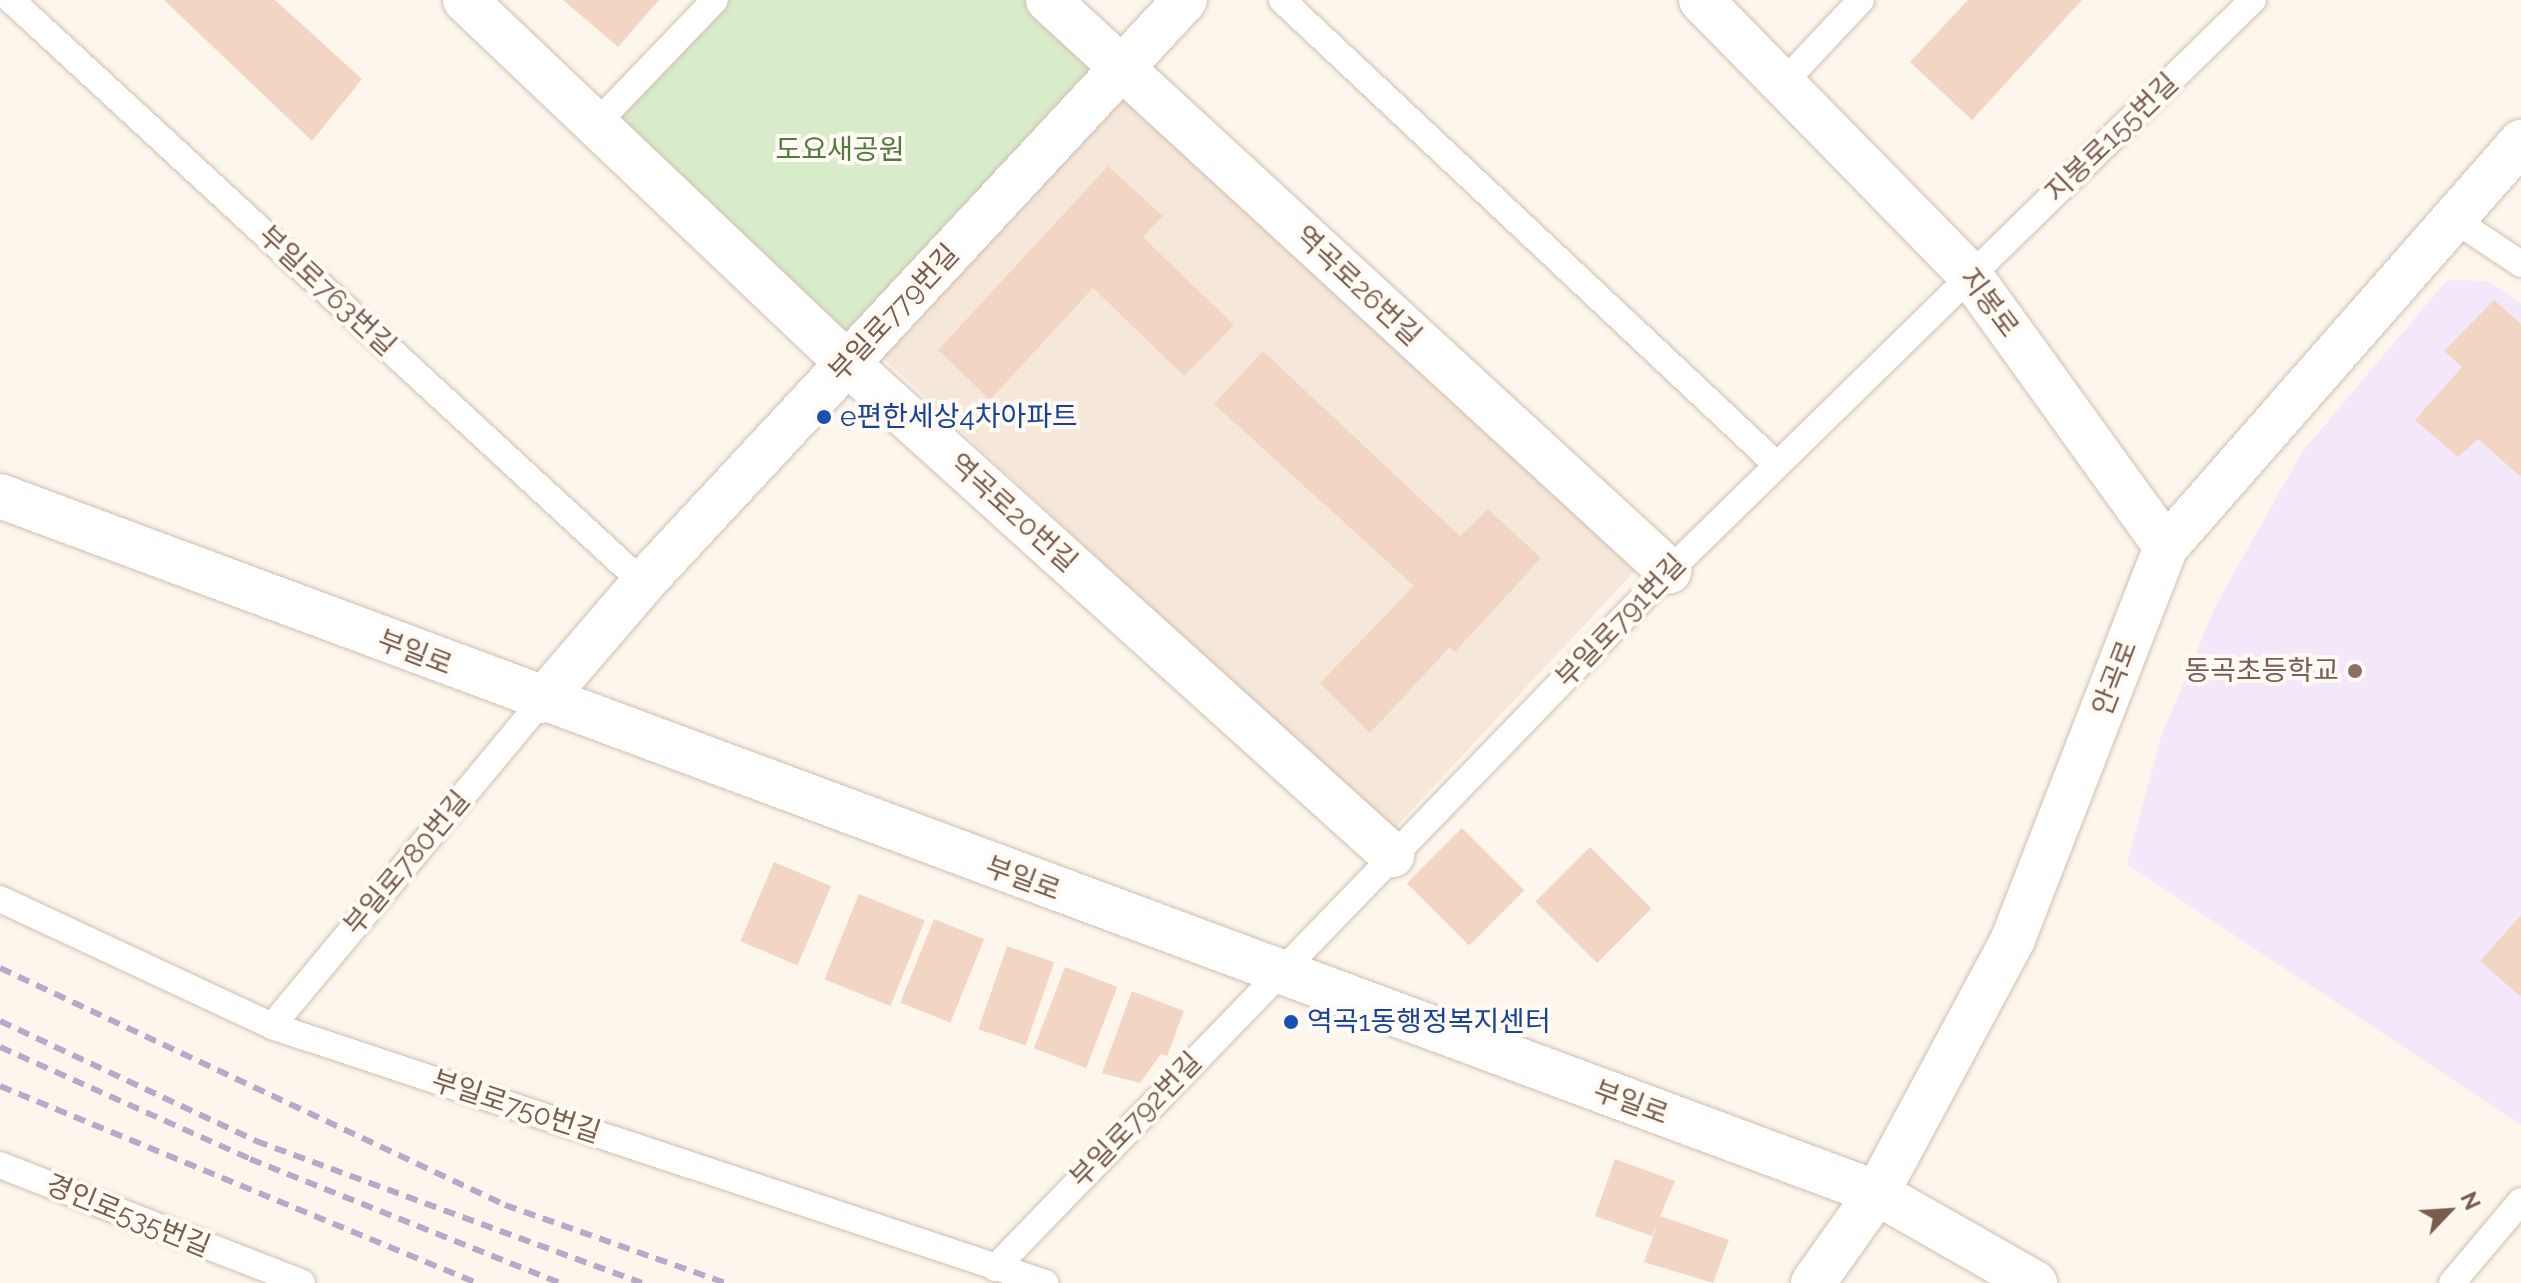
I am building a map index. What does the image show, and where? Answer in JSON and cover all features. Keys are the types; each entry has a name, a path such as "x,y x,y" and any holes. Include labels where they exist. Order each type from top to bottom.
{"street":[{"name":"역곡로20번길","path":"465,0 846,362 1392,855"},
{"name":"역곡로26번길","path":"1048,0 1669,571"},
{"name":"부일로779번길","path":"542,701 643,583 1185,0"},
{"name":"지봉로","path":"1701,0 1785,81 1970,275 2166,547"},
{"name":"안곡로","path":"1813,1283 1877,1193 2013,939 2166,547 2521,142"},
{"name":"부일로","path":"0,496 542,701 1877,1193 2035,1283"}],"lane":[{"name":"부일로763번길","path":"11,0 643,583"},
{"path":"595,125 715,0"},
{"path":"1282,0 1777,465"},
{"path":"1785,81 1861,0"},
{"name":"지봉로155번길","path":"1970,275 2253,0"},
{"path":"2455,220 2521,264"},
{"name":"부일로791번길","path":"1276,972 1669,571 1970,275"},
{"name":"부일로780번길","path":"272,1026 542,701"},
{"name":"부일로750번길","path":"0,899 272,1026 1045,1283"},
{"name":"부일로792번길","path":"995,1268 1276,972"},
{"name":"경인로535번길","path":"0,1165 260,1276 302,1283"},
{"path":"2452,1283 2521,1201"}],"shaded area":[{"path":"1122,90 1636,569 1391,832 877,353"},
{"name":"동곡초등학교","path":"2447,280 2488,281 2521,303 2521,1125 2127,864 2161,737 2216,605 2302,452"}],"green space":[{"name":"도요새공원","path":"715,0 1048,0 1123,69 846,362 595,125"}],"building":[{"path":"164,0 275,0 362,79 312,141"},
{"path":"563,0 659,0 618,47"},
{"path":"1968,0 2082,0 1972,120 1910,62"},
{"path":"1108,166 1163,216 1143,237 1234,325 1184,376 1093,288 990,400 938,350"},
{"path":"2494,300 2521,324 2521,477 2478,439 2458,457 2415,420 2462,367 2444,351"},
{"path":"1263,351 1460,536 1488,509 1541,558 1455,652 1450,647 1370,733 1320,683 1414,586 1214,404"},
{"path":"1462,828 1524,890 1469,945 1407,883"},
{"path":"1590,847 1652,909 1597,963 1536,901"},
{"path":"774,862 831,886 797,965 740,941"},
{"path":"859,894 925,921 890,1006 825,979"},
{"path":"2521,915 2521,997 2480,961"},
{"path":"934,919 984,939 950,1023 900,1002"},
{"path":"1007,946 1054,962 1026,1045 978,1029"},
{"path":"1065,967 1117,987 1086,1068 1034,1048"},
{"path":"1132,991 1184,1011 1167,1056 1161,1054 1140,1083 1102,1073"},
{"path":"1615,1159 1675,1181 1660,1216 1729,1240 1713,1283 1644,1262 1658,1223 1652,1236 1595,1216"}],"railway":[{"path":"0,968 505,1205 725,1283"},
{"path":"0,1021 256,1141 642,1283"},
{"path":"0,1047 250,1159 560,1283"},
{"path":"0,1086 477,1283"}],"place":[{"name":"e편한세상4차아파트","path":"824,417"},
{"name":"동곡초등학교","path":"2355,671"},
{"name":"역곡1동행정복지센터","path":"1291,1022"}]}
